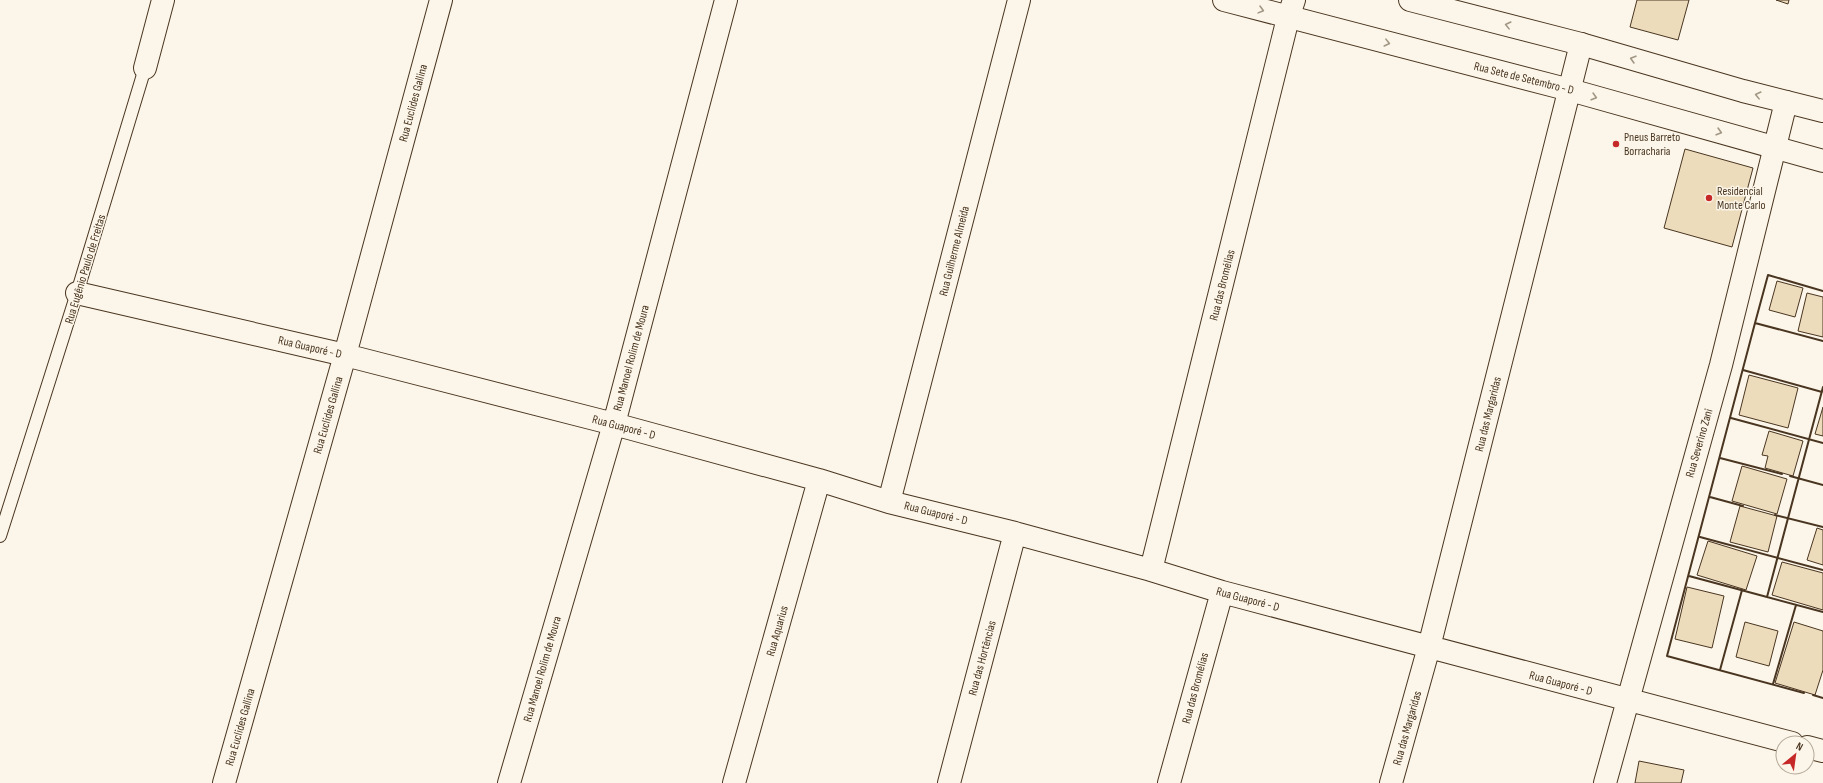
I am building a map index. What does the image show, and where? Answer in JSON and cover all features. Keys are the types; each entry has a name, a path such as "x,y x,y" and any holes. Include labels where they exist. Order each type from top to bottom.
{"street":[{"name":"Rua Eugênio Paulo de Freitas","path":"145,68 164,0"},
{"name":"Rua Euclides Gallina","path":"224,783 345,355 441,0"},
{"name":"Rua Manoel Rolim de Moura","path":"509,783 614,424 726,0"},
{"name":"Rua Guilherme Almeida","path":"889,502 1019,0"},
{"name":"Rua Sete de Setembro - D","path":"1224,0 1291,9 1570,90 1823,161"},
{"path":"1410,0 1581,44 1823,111"},
{"name":"Rua das Bromélias","path":"1151,570 1291,9"},
{"name":"Rua das Margaridas","path":"1391,783 1429,647 1581,44"},
{"name":"Rua Severino Zani","path":"1605,783 1721,365 1786,102"},
{"name":"Rua Guaporé - D","path":"78,293 345,355 614,424 819,480 889,502 1015,533 1151,570 1222,592 1775,739"},
{"name":"Rua Aquarius","path":"734,783 819,480"},
{"name":"Rua das Hortências","path":"949,783 1015,533"},
{"name":"Rua das Bromélias","path":"1169,783 1222,592"}],"lane":[{"name":"Rua Eugênio Paulo de Freitas","path":"0,536 78,293 145,68"}],"building":[{"path":"1637,0 1689,0 1678,40 1630,27"},
{"path":"1776,0 1789,0 1788,4"},
{"name":"Residencial Monte Carlo","path":"1685,149 1753,168 1732,247 1664,228"},
{"path":"1777,281 1803,288 1795,317 1769,310"},
{"path":"1807,293 1823,297 1823,337 1798,331"},
{"path":"1749,375 1798,388 1788,428 1739,415"},
{"path":"1823,407 1823,436 1815,434"},
{"path":"1769,431 1803,441 1793,476 1765,468 1768,456 1762,455"},
{"path":"1742,466 1787,479 1777,514 1732,501"},
{"path":"1740,506 1777,516 1768,552 1730,542"},
{"path":"1817,528 1823,530 1823,565 1807,560"},
{"path":"1708,541 1757,556 1746,590 1697,575"},
{"path":"1782,562 1823,573 1823,610 1772,595"},
{"path":"1687,587 1724,596 1712,648 1675,639"},
{"path":"1745,622 1778,631 1769,666 1736,657"},
{"path":"1794,622 1823,631 1823,670 1815,695 1775,683"},
{"path":"1639,761 1684,770 1681,783 1635,783"}],"wall":[{"path":"1823,291 1768,275 1755,323 1823,341"},
{"path":"1755,323 1667,656 1804,693"},
{"path":"1743,370 1822,392"},
{"path":"1823,387 1767,597 1823,612"},
{"path":"1731,418 1823,443"},
{"path":"1720,458 1782,474"},
{"path":"1790,476 1823,485"},
{"path":"1710,497 1743,506"},
{"path":"1775,515 1823,527"},
{"path":"1700,537 1823,570"},
{"path":"1689,576 1767,597"},
{"path":"1720,670 1742,590"},
{"path":"1773,684 1796,605"},
{"path":"1813,695 1823,698"}],"place":[{"name":"Pneus Barreto Borracharia","path":"1616,144"},
{"name":"Residencial Monte Carlo","path":"1709,198"}]}
